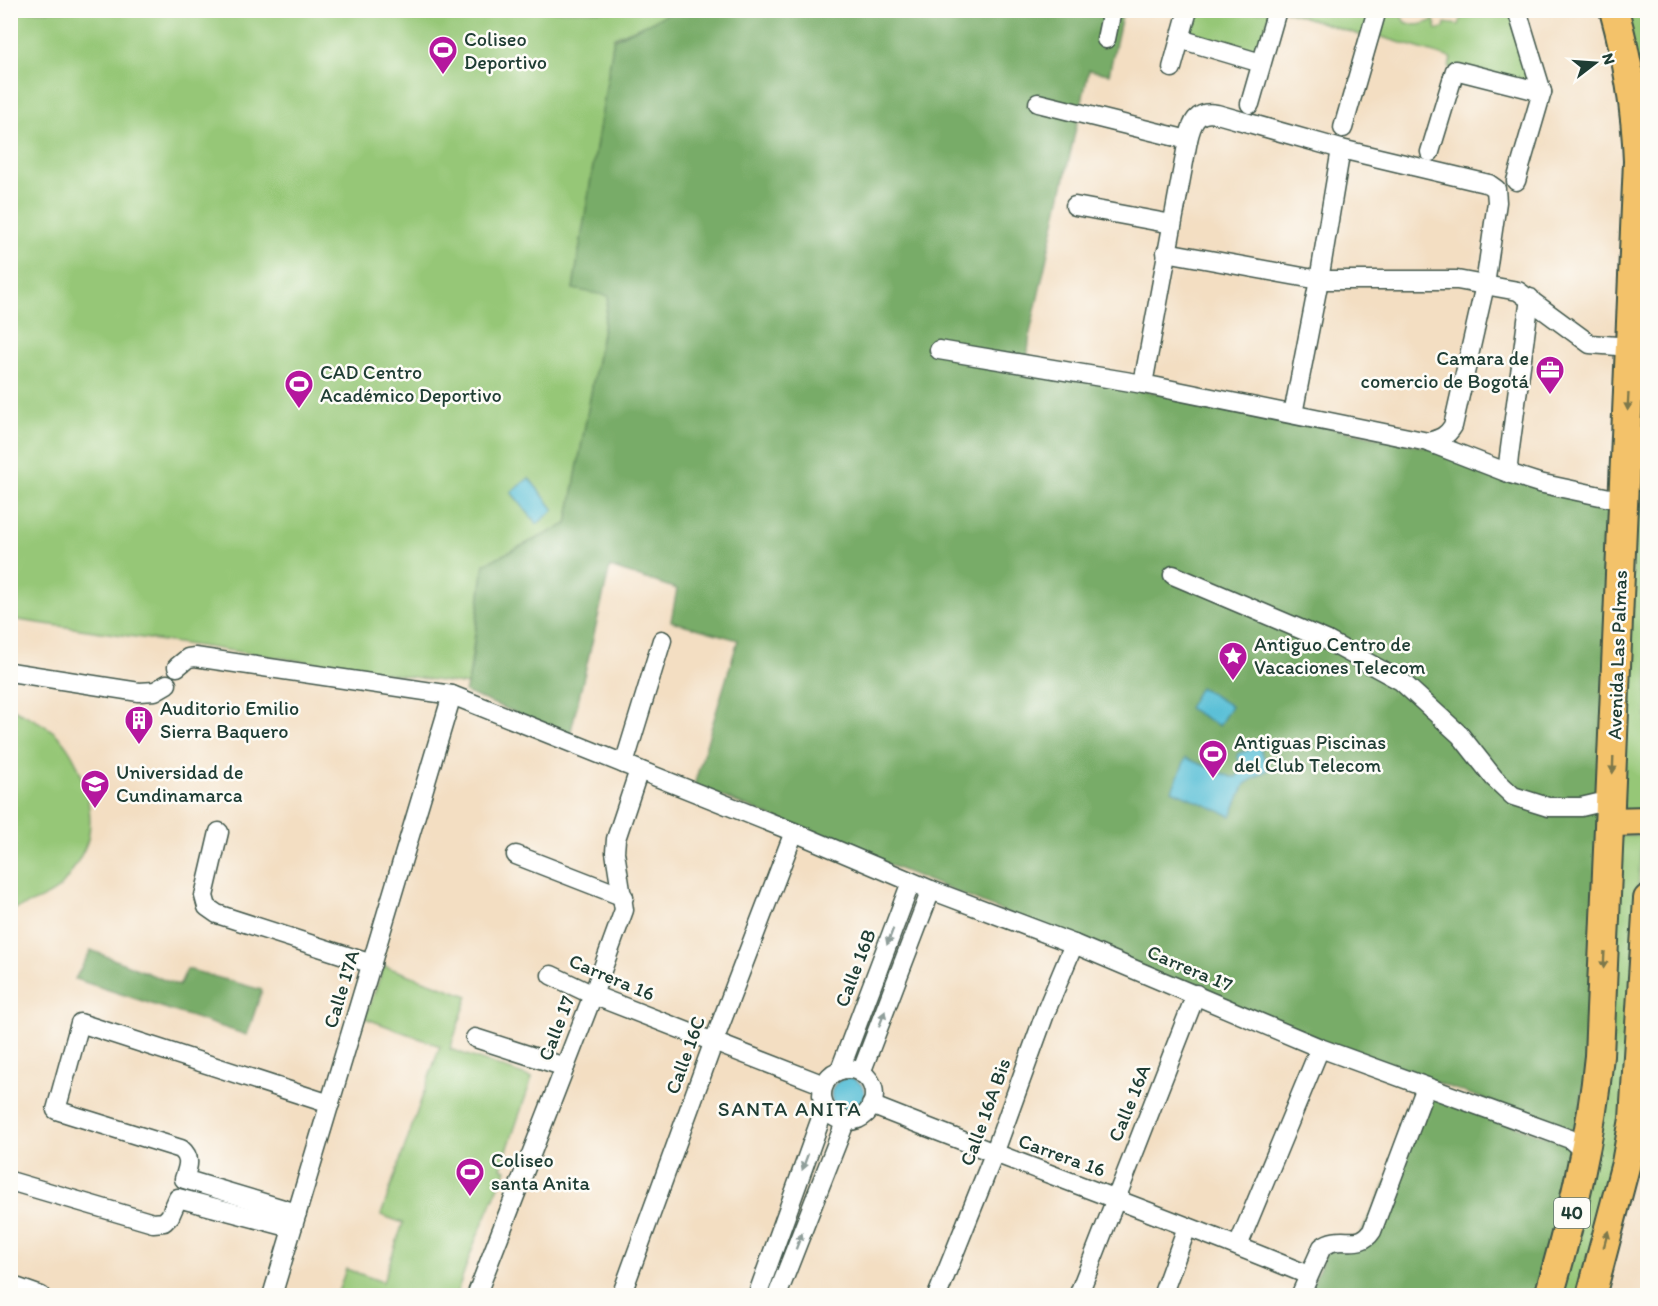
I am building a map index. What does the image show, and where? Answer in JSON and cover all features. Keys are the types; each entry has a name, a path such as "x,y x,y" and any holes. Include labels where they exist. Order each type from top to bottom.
{"main road":[{"name":"Avenida Las Palmas","path":"1549,1296 1570,1223 1581,1142 1599,1056 1623,501 1631,347 1642,220 1637,123 1630,76 1614,10"},
{"path":"1611,811 1647,821"},
{"name":"40","path":"1591,1296 1626,1163 1634,1119 1639,1069 1647,899"}],"street":[{"path":"1106,39 1112,10"},
{"path":"1172,68 1188,10"},
{"path":"1251,104 1277,10"},
{"path":"1342,128 1377,10"},
{"path":"1516,181 1542,92 1517,10"},
{"path":"1180,39 1261,63"},
{"path":"1430,152 1455,70 1542,92"},
{"path":"1038,104 1188,140"},
{"path":"1143,384 1188,140 1195,118 1211,113 1341,149 1494,187 1497,202 1485,285 1453,426 1445,436 1428,442"},
{"path":"1293,414 1341,149"},
{"path":"1075,206 1172,224"},
{"path":"1166,252 1319,280 1457,280 1518,291 1590,344 1631,347"},
{"path":"1511,474 1508,466 1509,456 1530,298"},
{"path":"939,350 1143,384 1428,442 1539,483 1623,501"},
{"path":"1173,574 1326,640 1401,681 1460,735 1494,778 1513,796 1548,807 1581,807 1611,811"},
{"name":"Calle 17","path":"476,1296 624,910 624,897 615,852 616,839 662,640"},
{"name":"Carrera 17","path":"177,666 188,658 195,657 452,695 794,832 911,882 1074,944 1320,1048 1581,1142"},
{"path":"10,672 139,692 155,691 167,684"},
{"name":"Calle 17A","path":"272,1296 452,695"},
{"path":"219,832 204,896 207,907 217,914 372,964"},
{"name":"Calle 16C","path":"621,1296 714,1041 794,832"},
{"path":"516,855 624,897"},
{"name":"Calle 16B","path":"840,1070 911,882"},
{"path":"861,1073 931,890"},
{"name":"Calle 16A Bis","path":"937,1296 1074,944"},
{"name":"Carrera 16","path":"551,975 593,995 824,1085"},
{"name":"Calle 16A","path":"1078,1296 1196,994"},
{"path":"294,1220 184,1179 189,1162 187,1154 181,1149 56,1110 80,1023 330,1104"},
{"path":"475,1038 565,1067"},
{"path":"1238,1246 1320,1048"},
{"path":"840,1070 853,1070 861,1073 872,1087 871,1105 859,1118 846,1120 834,1116 825,1107 822,1098 824,1085 832,1074 840,1070"},
{"path":"1300,1296 1318,1252 1327,1244 1339,1240 1359,1242 1372,1231 1426,1087"},
{"name":"Carrera 16","path":"871,1105 1308,1275"},
{"path":"757,1296 825,1107"},
{"path":"777,1296 846,1120"},
{"path":"10,1181 153,1223 164,1222 170,1216 178,1198 294,1220"},
{"path":"1162,1296 1187,1227"},
{"path":"10,1285 34,1295"}],"green space":[{"path":"1283,10 1371,11 1363,36"},
{"path":"1470,10 1511,11 1533,84 1449,68 1451,58 1375,35 1382,11 1399,11 1404,21 1412,24 1419,25 1434,20 1437,30 1444,28 1445,23 1459,25 1463,12"},
{"name":"CAD Centro Académico Deportivo","path":"10,11 674,11 614,37 573,289 609,295 567,524 484,564 468,685 11,619"},
{"path":"674,11 1123,11 1109,74 1089,70 1030,333 1026,371 1147,391 1431,448 1614,503 1590,1053 1576,1132 1322,1042 694,785 738,640 671,621 677,589 610,567 570,735 465,692 471,669 484,564 567,524 609,296 573,289 614,39"},
{"path":"1194,11 1271,11 1257,55 1187,35"},
{"path":"1624,11 1642,11 1647,34 1647,141"},
{"path":"1647,230 1648,677 1642,805 1640,811 1626,813 1622,804"},
{"path":"11,708 45,725 55,733 72,754 84,782 90,826 84,850 60,887 43,898 11,910"},
{"path":"1621,835 1640,835 1641,841 1625,1119 1582,1295 1559,1296"},
{"path":"91,950 179,986 187,969 262,990 247,1035 75,979"},
{"path":"384,966 468,996 450,1049 532,1078 501,1168 506,1170 474,1244 456,1295 337,1295 346,1269 383,1282 403,1223 381,1215 440,1046 365,1018"},
{"path":"1430,1095 1566,1144 1573,1150 1539,1295 1307,1296 1327,1251 1353,1249"}],"water":[{"path":"529,478 554,510 537,524 511,492"},
{"name":"Antiguas Piscinas del Club Telecom","path":"1200,687 1231,706 1219,726 1188,708"},
{"name":"Antiguas Piscinas del Club Telecom","path":"1259,746 1269,769 1245,784 1231,816 1172,790 1186,758 1236,777 1242,771 1237,754"},
{"path":"848,1078 860,1083 865,1095 860,1107 848,1112 836,1107 831,1095 836,1083"}],"place":[{"name":"Coliseo Deportivo","path":"443,76"},
{"name":"Camara de comercio de Bogotá","path":"1550,396"},
{"name":"CAD Centro Académico Deportivo","path":"299,410"},
{"name":"Antiguo Centro de Vacaciones Telecom","path":"1233,682"},
{"name":"Auditorio Emilio Sierra Baquero","path":"139,746"},
{"name":"Antiguas Piscinas del Club Telecom","path":"1213,780"},
{"name":"Universidad de Cundinamarca","path":"95,810"},
{"name":"Coliseo santa Anita","path":"470,1198"}],"district":[{"name":"SANTA ANITA","path":"790,1108"}]}
